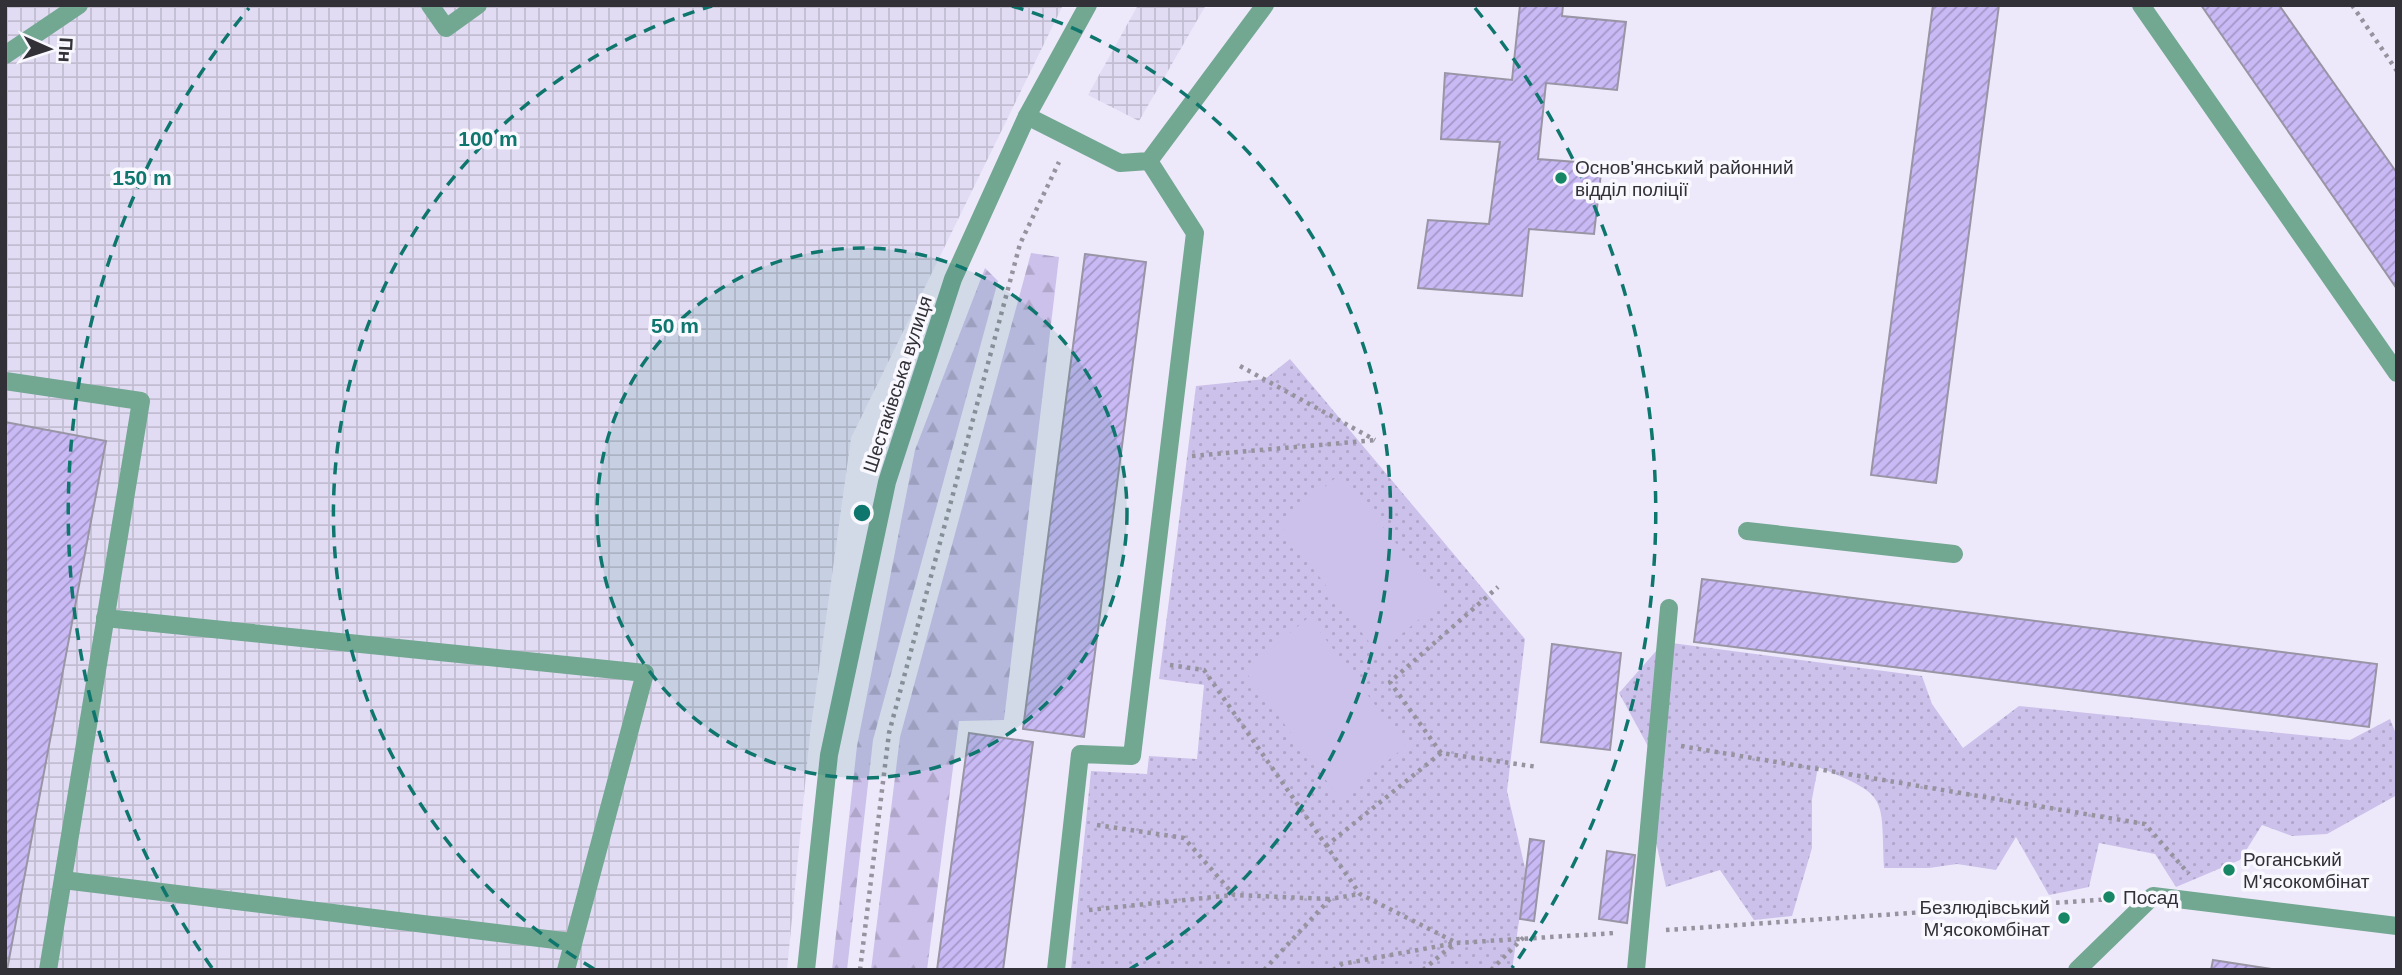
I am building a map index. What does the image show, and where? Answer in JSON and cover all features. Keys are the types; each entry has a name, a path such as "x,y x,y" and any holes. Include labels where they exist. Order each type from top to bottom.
{"street":[{"path":"5,55 79,5"},
{"path":"430,5 446,28 478,5"},
{"name":"Шестаківська вулиця","path":"806,970 829,755 887,482 953,279 1027,117 1088,5"},
{"path":"1027,117 1120,163 1149,161 1265,5"},
{"path":"2141,5 2397,373"},
{"path":"1056,970 1080,754 1132,756 1195,233 1149,161"},
{"path":"5,381 141,401 48,970"},
{"path":"1747,531 1954,554"},
{"path":"1636,970 1669,608"},
{"path":"105,618 645,673 566,970"},
{"path":"63,880 572,942"},
{"path":"2077,970 2152,896 2397,926"}],"path":[{"path":"2352,5 2397,71"},
{"path":"860,970 889,733 1020,244 1071,139"},
{"path":"1168,458 1376,440 1240,366"},
{"path":"1497,587 1390,682 1440,753 1538,767"},
{"path":"1143,662 1204,670 1360,894 1456,943"},
{"path":"1657,741 2145,824 2195,880"},
{"path":"1326,845 1440,753"},
{"path":"1072,821 1184,838 1234,895"},
{"path":"1062,912 1234,895 1330,898 1360,894"},
{"path":"1333,970 1342,964 1456,943 2152,896"},
{"path":"1264,970 1330,898"},
{"path":"1491,970 1525,937"},
{"path":"1423,970 1456,943"}],"shaded area":[{"path":"5,5 1063,5 851,438 810,734 787,970 5,970"},
{"path":"1138,5 1206,5 1139,121 1088,95"}],"green space":[{"path":"1031,253 1059,257 1004,720 959,721 927,970 871,970 900,737"},
{"path":"985,268 998,281 873,740 847,970 832,970 857,746 915,450"},
{"path":"1290,359 1525,639 1507,791 1526,872 1512,970 1071,970 1091,771 1147,774 1149,756 1197,759 1204,685 1159,679 1196,386 1265,379"},
{"path":"1340,474 1442,600 1378,654 1280,525"},
{"path":"1309,617 1406,746 1340,799 1245,671"},
{"path":"1664,642 1922,676 1932,704 1963,748 2019,706 2350,740 2390,719 2397,736 2397,795 2327,834 2292,836 2262,825 2240,860 2176,887 2155,854 2099,843 2089,887 2049,895 2016,837 1996,870 1957,864 1929,868 1884,868 1881,812 1876,801 1858,785 1818,767 1812,799 1812,848 1792,916 1754,920 1720,870 1666,887 1656,842 1649,748 1619,693"}],"building":[{"path":"1520,5 1563,5 1562,16 1626,22 1617,90 1546,83 1538,159 1602,164 1594,234 1529,229 1522,296 1418,288 1428,220 1489,224 1500,142 1441,139 1445,73 1512,80"},
{"path":"1933,5 1999,5 1936,483 1871,475"},
{"path":"2201,5 2279,5 2397,173 2397,289"},
{"path":"1085,254 1146,262 1084,737 1023,729"},
{"path":"5,422 106,441 7,970 5,970"},
{"path":"1702,579 2377,664 2369,727 1694,642"},
{"path":"1552,644 1621,653 1610,750 1541,742"},
{"path":"969,733 1033,742 1003,970 937,970"},
{"path":"1530,839 1544,841 1534,921 1520,919"},
{"path":"1607,851 1635,855 1627,923 1599,919"},
{"path":"2213,960 2278,970 2211,970"}],"place":[{"name":"Основ'янський районний відділ поліції","path":"1561,178"},
{"name":"Роганський М'ясокомбінат","path":"2229,870"},
{"name":"Посад","path":"2109,897"},
{"name":"Бeзлюдівський М'ясокомбінат","path":"2064,918"}]}
